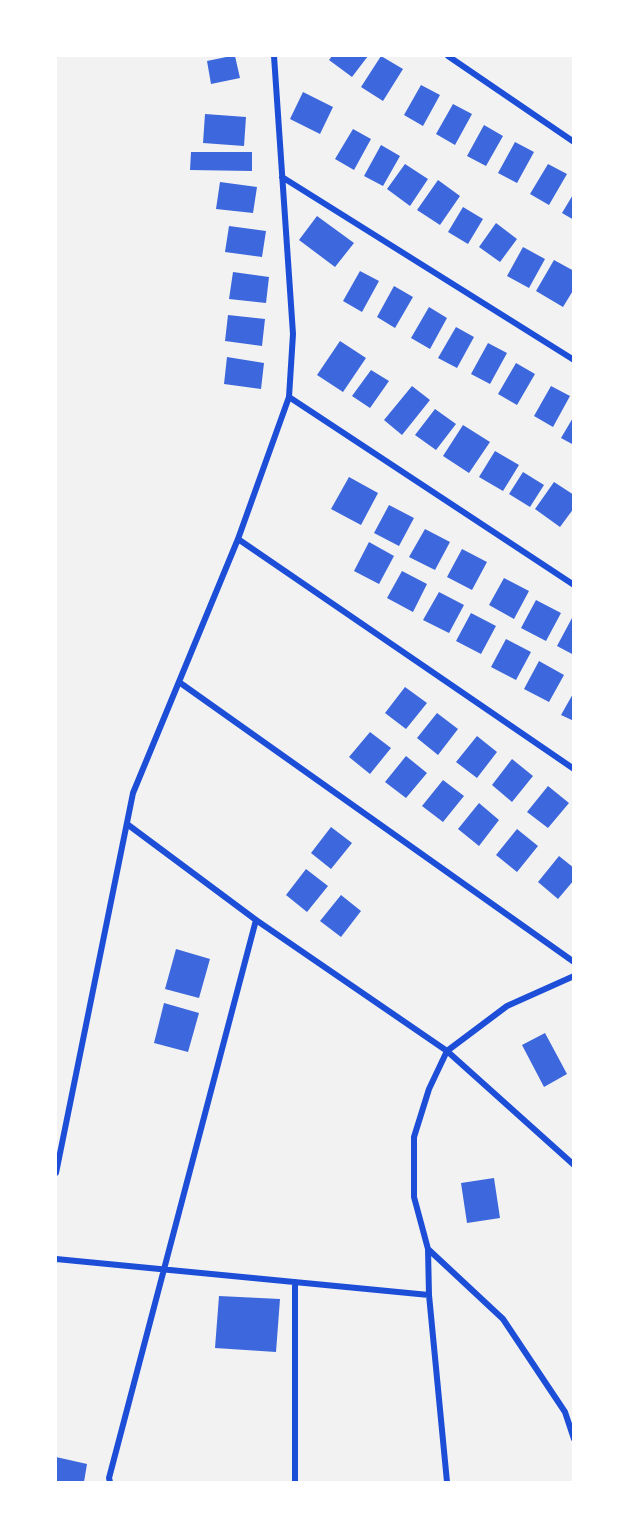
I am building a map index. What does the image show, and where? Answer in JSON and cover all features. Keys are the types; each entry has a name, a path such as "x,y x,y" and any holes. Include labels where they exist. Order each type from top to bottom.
{"street":[{"path":"56,1173 133,792 238,538 290,397 293,334 274,56"},
{"path":"448,56 573,142"},
{"path":"282,177 573,360"},
{"path":"290,397 573,585"},
{"path":"238,538 573,769"},
{"path":"179,682 573,962"},
{"path":"127,824 256,920 447,1051 573,1165"},
{"path":"110,1482 109,1478 256,920"},
{"path":"447,1482 429,1295 428,1249 414,1197 414,1137 429,1089 447,1051 507,1006 573,976"},
{"path":"428,1249 503,1318 565,1412 573,1439"},
{"path":"56,1259 429,1295"},
{"path":"295,1282 295,1482"}],"building":[{"path":"235,56 240,78 211,84 207,61"},
{"path":"332,56 368,56 352,77 329,60"},
{"path":"381,56 403,69 383,101 361,87"},
{"path":"421,85 440,95 423,126 404,115"},
{"path":"303,92 333,107 320,134 290,119"},
{"path":"453,104 472,114 455,145 436,134"},
{"path":"205,114 246,117 244,146 203,143"},
{"path":"484,125 503,136 486,166 467,156"},
{"path":"353,129 371,139 354,170 335,159"},
{"path":"515,142 534,152 517,183 498,173"},
{"path":"381,145 400,156 383,186 364,176"},
{"path":"191,152 252,152 252,171 190,170"},
{"path":"405,164 428,179 410,206 387,189"},
{"path":"548,164 567,174 549,205 530,194"},
{"path":"438,180 460,196 440,225 417,210"},
{"path":"220,182 257,187 253,213 216,209"},
{"path":"574,193 574,220 562,213"},
{"path":"463,207 483,219 468,244 448,232"},
{"path":"317,216 354,243 335,267 299,240"},
{"path":"496,223 517,239 500,262 479,247"},
{"path":"229,226 266,231 262,257 225,252"},
{"path":"523,247 545,259 529,288 507,276"},
{"path":"554,260 574,271 574,289 563,307 536,291"},
{"path":"360,271 379,281 362,312 343,301"},
{"path":"233,272 269,277 266,303 229,299"},
{"path":"394,286 413,297 395,328 377,317"},
{"path":"429,307 447,318 430,349 411,338"},
{"path":"228,315 265,319 262,346 225,341"},
{"path":"456,327 474,337 457,368 438,358"},
{"path":"340,341 366,358 343,392 317,375"},
{"path":"488,343 507,353 490,384 471,374"},
{"path":"227,357 264,363 261,389 224,384"},
{"path":"516,363 535,374 517,405 498,394"},
{"path":"371,370 389,381 370,408 352,396"},
{"path":"412,386 430,400 402,435 384,420"},
{"path":"551,386 570,396 553,427 534,416"},
{"path":"435,409 456,424 436,450 415,435"},
{"path":"574,416 574,445 561,438"},
{"path":"463,425 490,442 469,473 443,456"},
{"path":"495,451 519,465 503,491 479,477"},
{"path":"523,472 544,485 530,507 509,494"},
{"path":"349,477 378,493 361,525 331,509"},
{"path":"554,482 574,495 574,508 560,527 535,509"},
{"path":"389,505 414,518 399,546 374,533"},
{"path":"425,529 450,542 435,570 409,557"},
{"path":"369,542 394,556 379,584 354,571"},
{"path":"462,549 487,562 472,590 447,577"},
{"path":"402,571 427,584 413,612 387,598"},
{"path":"504,578 529,591 514,619 489,605"},
{"path":"439,592 464,605 449,633 423,620"},
{"path":"536,600 561,613 546,641 521,628"},
{"path":"471,613 496,626 481,654 456,641"},
{"path":"572,618 574,619 574,655 557,646"},
{"path":"506,639 531,652 516,680 491,667"},
{"path":"539,661 564,675 549,702 524,689"},
{"path":"405,687 427,703 406,729 385,713"},
{"path":"574,692 574,721 561,715"},
{"path":"437,713 458,729 438,755 417,738"},
{"path":"370,732 391,748 370,774 349,757"},
{"path":"477,736 497,752 477,778 456,762"},
{"path":"406,756 427,773 406,798 385,782"},
{"path":"512,759 533,776 512,802 492,785"},
{"path":"443,780 464,796 443,822 422,806"},
{"path":"548,786 569,803 548,828 527,812"},
{"path":"479,803 499,820 479,846 458,829"},
{"path":"331,827 352,843 331,869 311,853"},
{"path":"517,829 538,846 517,872 496,855"},
{"path":"559,856 574,868 574,880 558,899 538,882"},
{"path":"306,869 328,886 307,912 286,895"},
{"path":"341,895 361,911 341,937 320,921"},
{"path":"176,949 210,959 199,998 165,989"},
{"path":"164,1003 199,1013 188,1052 154,1043"},
{"path":"545,1033 567,1074 544,1087 522,1045"},
{"path":"494,1178 500,1218 467,1223 461,1183"},
{"path":"219,1296 280,1299 276,1352 215,1348"},
{"path":"56,1457 87,1464 84,1482 56,1482"}]}
